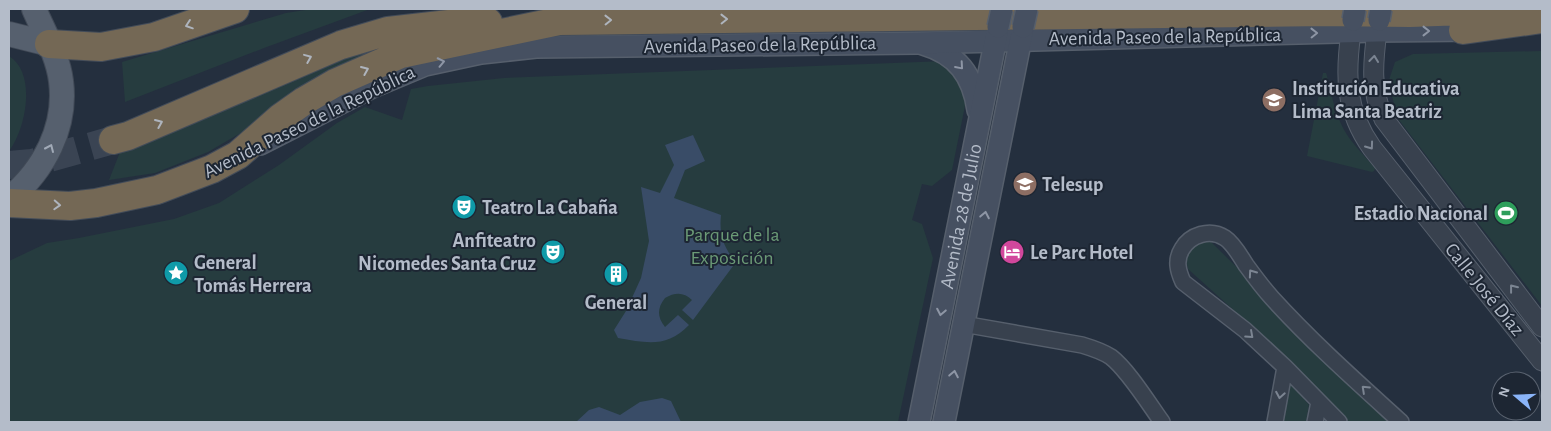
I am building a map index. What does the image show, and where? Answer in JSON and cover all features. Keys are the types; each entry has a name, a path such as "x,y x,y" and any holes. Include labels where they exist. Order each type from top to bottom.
{"highway":[{"path":"113,140 128,136 341,45 388,32 458,23 1326,12 1410,13 1520,9"},
{"path":"49,44 101,47 154,36 227,10"},
{"path":"1462,30 1542,19"},
{"path":"238,155 280,118 304,101 335,83 401,54 559,21"},
{"name":"Avenida Paseo de la República","path":"9,203 70,206 123,198 156,190 203,172 238,155"}],"main road":[{"path":"9,199 28,182 48,152 58,126 62,99 61,80 56,61 34,9"},
{"name":"Avenida Paseo de la República","path":"238,155 370,88 425,65 480,53 536,47 918,42 998,26 1023,25 1379,20 1462,30 1542,30"},
{"name":"Avenida 28 de Julio","path":"944,422 1023,25"},
{"name":"Avenida 28 de Julio","path":"919,422 998,26"},
{"path":"9,34 49,44"},
{"path":"918,42 943,52 963,69 971,82 976,96 978,126"}],"street":[{"name":"Calle José Díaz","path":"1353,20 1348,58 1348,92 1362,133 1542,361"},
{"name":"Calle José Díaz","path":"1379,20 1373,81 1377,102 1384,120 1542,327"},
{"path":"1339,422 1285,367 1244,330 1184,282 1179,272 1178,262 1180,252 1186,243 1194,237 1204,234 1224,237 1232,244 1260,285 1298,327 1401,422"},
{"path":"964,324 1082,345 1100,351 1120,365 1162,422"},
{"path":"1275,422 1285,367"},
{"path":"1315,422 1319,402"}],"green space":[{"path":"312,9 370,9 125,102 122,62 286,13"},
{"path":"377,44 380,52 208,152 155,173 109,180 122,147"},
{"name":"Estadio Nacional","path":"1542,51 1542,306 1399,120 1388,83 1395,62 1413,54"},
{"path":"9,56 18,64 23,75 26,88 26,102 20,129 9,151"},
{"name":"Parque de la Exposición","path":"946,61 968,91 952,170 932,186 922,184 912,220 922,224 933,258 898,422 9,422 9,261 47,243 174,219 219,203 279,165 337,123 365,107 402,120 411,89 504,78"},
{"path":"1323,73 1326,73 1335,109 1343,128 1375,168 1374,171 1307,156"},
{"path":"1210,241 1395,422 1349,422 1291,362 1188,269 1187,258 1191,248 1197,243"},
{"path":"1290,381 1309,405 1306,422 1282,422"}],"water":[{"path":"693,135 705,161 685,170 674,198 721,215 723,240 736,262 693,320 682,310 692,300 689,297 679,294 665,298 659,309 661,320 665,327 678,315 689,325 681,332 665,341 656,342 618,338 614,330 626,311 641,278 649,241 641,187 660,193 674,165 665,145"},
{"path":"662,398 671,401 681,422 576,422 589,410 599,407 620,415 640,402"}],"tunnel":[{"path":"9,165 32,163 113,140"}],"place":[{"name":"Institución Educativa Lima Santa Beatriz","path":"1274,100"},
{"name":"Telesup","path":"1025,184"},
{"name":"Teatro La Cabaña","path":"464,207"},
{"name":"Estadio Nacional","path":"1506,213"},
{"name":"Anfiteatro Nicomedes Santa Cruz","path":"553,252"},
{"name":"Le Parc Hotel","path":"1012,252"},
{"name":"General Tomás Herrera","path":"176,273"},
{"name":"General","path":"616,274"}]}
